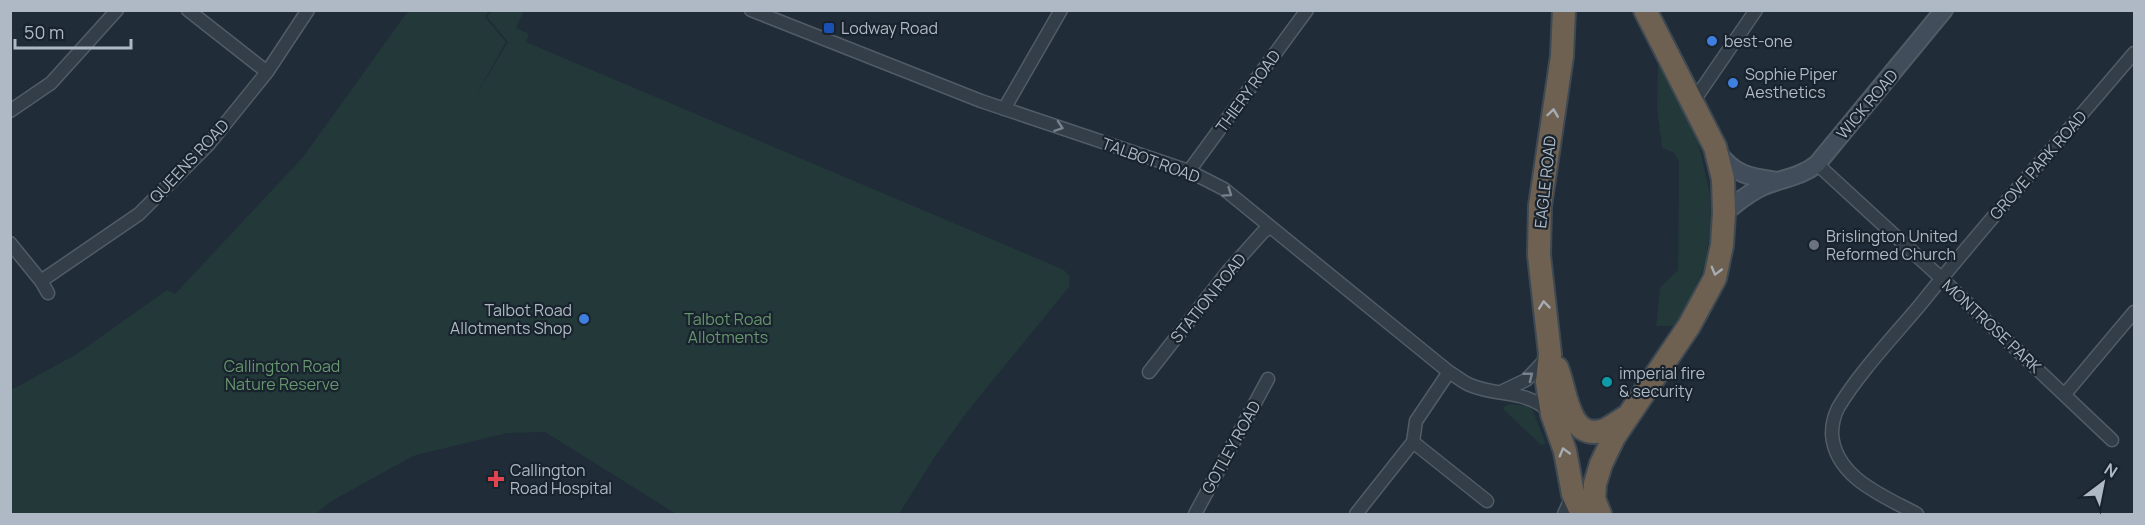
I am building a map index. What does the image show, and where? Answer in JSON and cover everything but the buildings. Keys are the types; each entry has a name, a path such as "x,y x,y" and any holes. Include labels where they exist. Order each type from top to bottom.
{"highway":[{"name":"EAGLE ROAD","path":"1564,10 1562,56 1540,206 1539,255 1550,354 1546,382 1552,414 1581,508"},
{"path":"1581,508 1614,437 1689,326 1715,278 1722,245 1723,179 1715,147 1645,10"},
{"name":"EAGLE ROAD","path":"1550,354 1559,373 1566,403 1580,425 1598,432 1630,415"}],"street":[{"path":"10,111 51,83 117,10"},
{"path":"188,10 267,72"},
{"name":"QUEENS ROAD","path":"41,281 139,214 208,146 267,72 308,10"},
{"name":"TALBOT ROAD","path":"751,10 1004,109 1189,171 1224,189 1449,372 1470,385 1503,391 1541,404 1552,414"},
{"path":"1004,109 1061,10"},
{"name":"THIERY ROAD","path":"1189,171 1307,10"},
{"path":"1693,102 1756,10"},
{"name":"WICK ROAD","path":"1724,213 1761,187 1808,172 1817,164 1944,10"},
{"name":"GROVE PARK ROAD","path":"1917,514 1862,483 1846,469 1836,453 1832,435 1833,422 1838,409 1941,278 2134,53"},
{"name":"WICK ROAD","path":"1715,147 1725,163 1736,171 1749,177 1778,181"},
{"name":"MONTROSE PARK","path":"1817,164 2112,440"},
{"name":"STATION ROAD","path":"1149,372 1229,270 1270,227"},
{"path":"10,243 48,293"},
{"path":"2065,394 2134,312"},
{"path":"1503,391 1526,380 1550,354"},
{"path":"1356,514 1413,442 1416,421 1449,372"},
{"name":"GOTLEY ROAD","path":"1195,514 1268,380"},
{"path":"1413,442 1487,501"}],"green space":[{"path":"408,11 489,11 485,17 506,42 476,95 508,42 487,17 491,11 524,11 516,28 529,34 526,42 1064,270 1070,277 1069,287 967,412 934,458 899,514 676,514 545,432 507,433 413,456 330,502 316,514 11,514 11,390 75,355 167,290 175,294 303,157"},
{"path":"1658,57 1693,119 1710,194 1711,226 1705,265 1681,318 1674,326 1656,326 1660,287 1678,270 1679,162 1674,153 1662,148 1657,109"},
{"path":"1510,404 1529,406 1546,444 1541,445 1504,410 1504,407"}],"place":[{"name":"Lodway Road","path":"829,28"},
{"name":"best-one","path":"1712,41"},
{"name":"Sophie Piper Aesthetics","path":"1733,83"},
{"name":"Brislington United Reformed Church","path":"1814,245"},
{"name":"Talbot Road Allotments Shop","path":"584,319"},
{"name":"imperial fire & security","path":"1607,382"},
{"name":"Callington Road Hospital","path":"496,479"}],"park label":[{"name":"Talbot Road Allotments","path":"728,328"},
{"name":"Callington Road Nature Reserve","path":"282,375"}]}
